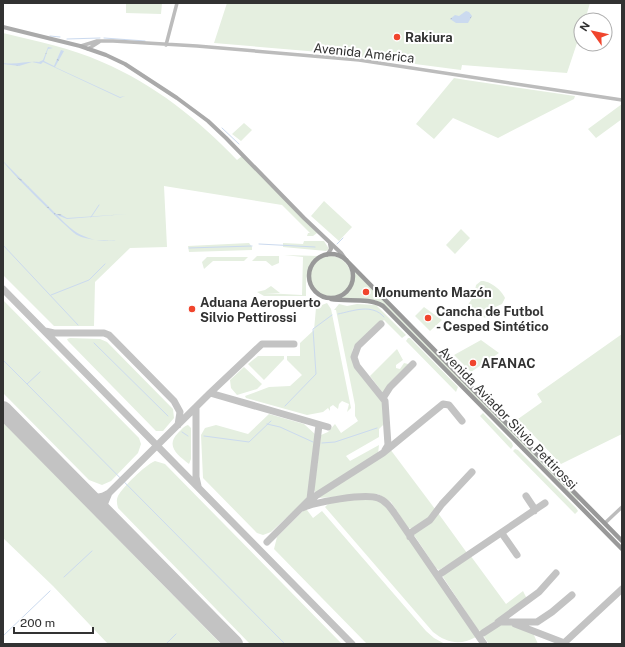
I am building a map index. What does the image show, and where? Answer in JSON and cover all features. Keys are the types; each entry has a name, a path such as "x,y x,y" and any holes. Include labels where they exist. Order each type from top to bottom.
{"highway":[{"path":"327,254 337,255 347,262 353,276 350,288 342,296 330,299 314,292 309,278 313,263 321,256 327,254"},
{"name":"Avenida Aviador Silvio Pettirossi","path":"347,262 622,540"},
{"name":"Avenida Aviador Silvio Pettirossi","path":"330,299 340,301 372,301 384,306 622,549"},
{"path":"578,505 583,501"}],"main road":[{"path":"166,44 177,3"},
{"name":"Avenida Aviador Silvio Pettirossi","path":"3,27 80,46 112,58 177,98 208,121 328,242 341,253 347,262"},
{"path":"88,49 102,41"},
{"name":"Avenida América","path":"80,46 102,41 166,44 364,61 622,100"},
{"path":"327,254 331,249 328,242"},
{"path":"605,523 622,507"}],"green space":[{"path":"126,3 162,3 161,14 126,13"},
{"name":"Rakiura","path":"227,3 590,3 587,12 573,12 574,52 567,73 462,65 461,70 331,53 214,43"},
{"path":"3,33 53,45 90,57 121,71 158,92 191,117 237,160 242,156 317,233 313,236 307,236 308,233 310,233 282,205 164,186 167,247 130,248 95,282 94,326 54,326 3,275"},
{"path":"454,78 575,96 574,99 498,138 453,118 434,139 416,124"},
{"path":"622,104 622,119 596,138 588,129"},
{"path":"244,123 252,130 241,141 232,134"},
{"path":"324,201 352,227 339,241 311,216"},
{"path":"461,229 470,238 455,254 446,245"},
{"path":"304,241 324,241 329,249 326,251 283,247 283,243 303,244"},
{"path":"249,243 252,250 189,252 188,246"},
{"path":"284,255 318,256 308,269 306,279 306,296 264,296 257,292 265,290 271,286 280,293 265,293 302,295 303,257"},
{"path":"257,256 279,256 279,263 272,266 266,261 252,261"},
{"path":"330,256 345,262 351,277 345,292 330,298 315,292 309,277 315,262"},
{"path":"207,257 248,257 244,261 213,261 204,269 202,262"},
{"path":"353,270 578,498 578,501 384,305 375,300 340,299 352,287 354,279"},
{"path":"481,281 488,282 495,286 505,298 502,304 493,308 485,318 467,306 474,296 476,285"},
{"path":"3,300 139,438 141,444 138,453 111,481 102,485 89,480 3,393"},
{"path":"327,303 331,309 351,408 347,412 349,404 342,401 339,404 338,409 333,405 330,407 330,411 328,408 323,412 307,415 246,398 245,396 269,387 290,386 302,375 287,360 287,356 300,356 300,343 314,330 316,308 304,308 317,307"},
{"path":"339,304 347,306 357,304 376,305 406,335 402,338 384,320 353,348 352,356 357,370 381,399 384,424 379,429 379,437 346,456 350,461 379,445 378,454 316,493 314,490 321,435 328,432 335,424 341,433 358,421 355,416 355,405 336,310 334,310"},
{"name":"Cancha de Futbol - Cesped Sintético","path":"424,307 442,320 430,331 415,316"},
{"path":"622,334 622,434 561,464 518,419 542,402 537,394"},
{"path":"410,338 458,387 456,392 406,341"},
{"path":"67,339 100,339 107,342 173,409 174,418 163,431 156,431 68,341"},
{"name":"AFANAC","path":"481,340 499,353 471,372 454,355"},
{"path":"397,349 403,360 396,365 396,368 400,369 404,363 408,364 408,366 383,393 370,376"},
{"path":"258,356 284,356 284,359 264,380 248,364"},
{"path":"244,367 262,384 257,389 237,395 231,388 230,380"},
{"path":"483,413 512,443 513,446 511,449 480,416"},
{"path":"269,414 304,424 316,435 317,438 310,496 271,532 263,535 257,533 203,478 201,435 205,428 216,425 248,434"},
{"path":"3,422 221,644 108,644 53,586 3,538"},
{"path":"188,425 191,428 191,459 189,464 177,454 173,446 174,438 184,427"},
{"path":"390,449 435,509 420,525 408,528 391,502 378,494 318,498 320,494"},
{"path":"515,449 518,450 576,508 578,511 575,514 513,451"},
{"path":"155,461 165,464 342,644 250,644 118,508 117,499 121,492 140,471"},
{"path":"372,499 381,502 390,511 476,637 464,642 454,642 443,639 433,632 325,507 331,501"},
{"path":"304,510 307,510 313,518 322,511 426,631 434,638 445,644 367,644 274,549 277,537"},
{"path":"438,513 467,553 439,570 436,568 414,535 415,532"},
{"path":"470,555 506,604 523,591 527,599 481,631 478,630 443,577 445,572"},
{"path":"503,623 511,623 533,633 538,644 489,644 484,637 486,633"}],"water":[{"path":"466,11 472,16 468,23 456,23 450,19 455,15 459,16"},
{"path":"48,47 53,48 48,49 44,61 54,66 61,50 64,51 55,67 120,97 125,96 120,98 43,62 41,64 32,62 39,62 43,60"},
{"path":"32,62 19,66 3,63 13,64"},
{"path":"3,161 56,214 60,214 67,218 127,214 67,219 57,215 78,233 96,240 81,237 51,212"}],"waterway":[{"path":"50,36 60,37"},
{"path":"67,39 100,38"},
{"path":"104,38 145,41"},
{"path":"222,128 239,144"},
{"path":"91,217 99,205"},
{"path":"337,244 343,238"},
{"path":"259,244 315,247"},
{"path":"3,245 78,325"},
{"path":"189,248 252,246"},
{"path":"51,295 89,280 105,264"},
{"path":"338,314 368,309 374,310 384,317"},
{"path":"285,406 316,374 313,329 332,315"},
{"path":"94,343 168,416"},
{"path":"3,360 27,384 40,372"},
{"path":"27,384 285,644"},
{"path":"204,436 249,442 271,421"},
{"path":"267,424 280,427 313,442"},
{"path":"322,443 335,442 377,428"},
{"path":"182,432 188,436"},
{"path":"64,577 92,551"},
{"path":"3,636 50,591"},
{"path":"166,644 176,634"}],"taxiway":[{"path":"3,289 352,644"},
{"path":"381,324 358,346 354,357 357,366 385,401 388,445 385,450"},
{"path":"45,331 54,333 104,333 109,335 174,401 180,412 178,425"},
{"path":"210,393 262,344 294,344"},
{"path":"383,398 390,387 413,364"},
{"path":"109,493 210,393 328,427"},
{"path":"307,504 317,495 383,453 443,404 449,405 462,421"},
{"path":"196,407 196,477 198,486"},
{"path":"267,542 310,499 319,425"},
{"path":"410,537 412,532 430,520 442,504 472,472"},
{"path":"85,493 97,497 109,493 104,505 106,514"},
{"path":"526,496 534,508 534,511"},
{"path":"302,508 351,497 371,497 384,501 389,506 484,644"},
{"path":"440,574 545,503"},
{"path":"503,532 503,535 517,555"},
{"path":"498,622 539,592 556,573"},
{"path":"564,643 622,589"},
{"path":"483,633 500,622 537,622 552,612 572,595"},
{"path":"515,624 567,644"}],"runway":[{"path":"3,410 234,644"}],"place":[{"name":"Rakiura","path":"397,37"},
{"name":"Monumento Mazón","path":"366,292"},
{"name":"Aduana Aeropuerto Silvio Pettirossi","path":"192,309"},
{"name":"Cancha de Futbol - Cesped Sintético","path":"428,318"},
{"name":"AFANAC","path":"473,363"}]}
